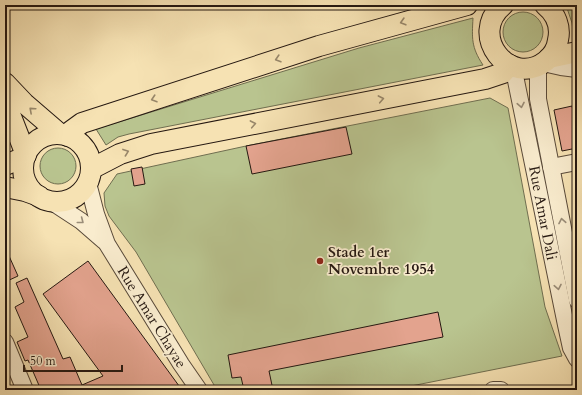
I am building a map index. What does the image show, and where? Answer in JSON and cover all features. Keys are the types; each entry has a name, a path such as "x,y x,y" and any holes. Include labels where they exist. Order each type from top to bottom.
{"main road":[{"path":"45,199 33,191 25,179 24,164 26,156 30,148 40,139 53,134 64,135 82,123 319,46 468,5"},
{"path":"503,5 494,15 490,23 489,32 490,40 497,55 503,61 511,66 525,68 577,52"},
{"path":"543,62 558,45 559,29 558,22 554,15 545,5"},
{"path":"5,187 25,191 45,199 67,201 79,194 90,176 120,154 151,144 485,79 503,73 511,66"},
{"path":"5,83 24,103 64,135 80,143 85,148 88,155 90,176"},
{"path":"5,101 26,156"},
{"path":"5,165 26,156"}],"street":[{"name":"Rue Amar Dali","path":"543,62 538,99 577,300"},
{"path":"543,62 577,69"},
{"name":"Rue Amar Dali","path":"511,66 571,348 577,359"},
{"path":"551,167 577,162"},
{"name":"Rue Amar Chayae","path":"90,176 96,214 107,244 181,364 199,390"},
{"name":"Rue Amar Chayae","path":"45,199 81,221 107,244"},
{"path":"5,342 25,390"},
{"path":"493,390 501,390"}],"green space":[{"path":"566,5 577,5 577,38 574,38 572,23"},
{"path":"523,12 531,14 537,18 541,24 543,32 541,40 537,46 531,50 523,52 515,50 509,46 505,40 503,32 505,24 509,18 515,14"},
{"path":"473,18 472,31 474,47 483,65 129,134 118,137 106,145 96,129 359,48"},
{"name":"Stade 1er Novembre 1954","path":"490,98 508,108 545,307 562,356 391,390 217,390 136,252 109,216 105,206 104,193 117,174 246,146"},
{"path":"62,148 71,153 75,159 75,173 71,179 62,184 54,184 45,179 41,173 40,162 45,153 51,149"}],"building":[{"path":"572,106 577,130 577,148 562,151 554,110"},
{"path":"346,127 352,154 252,174 246,146"},
{"path":"142,167 145,184 134,186 131,169"},
{"path":"5,247 18,276 5,282"},
{"path":"88,261 182,390 41,390 28,360 25,361 17,342 28,337 15,307 24,302 16,283 27,278 63,359 70,357 82,385 103,376 43,294"},
{"path":"438,312 443,337 269,371 273,390 244,390 241,377 232,378 228,355"}],"place":[{"name":"Stade 1er Novembre 1954","path":"320,261"}]}
